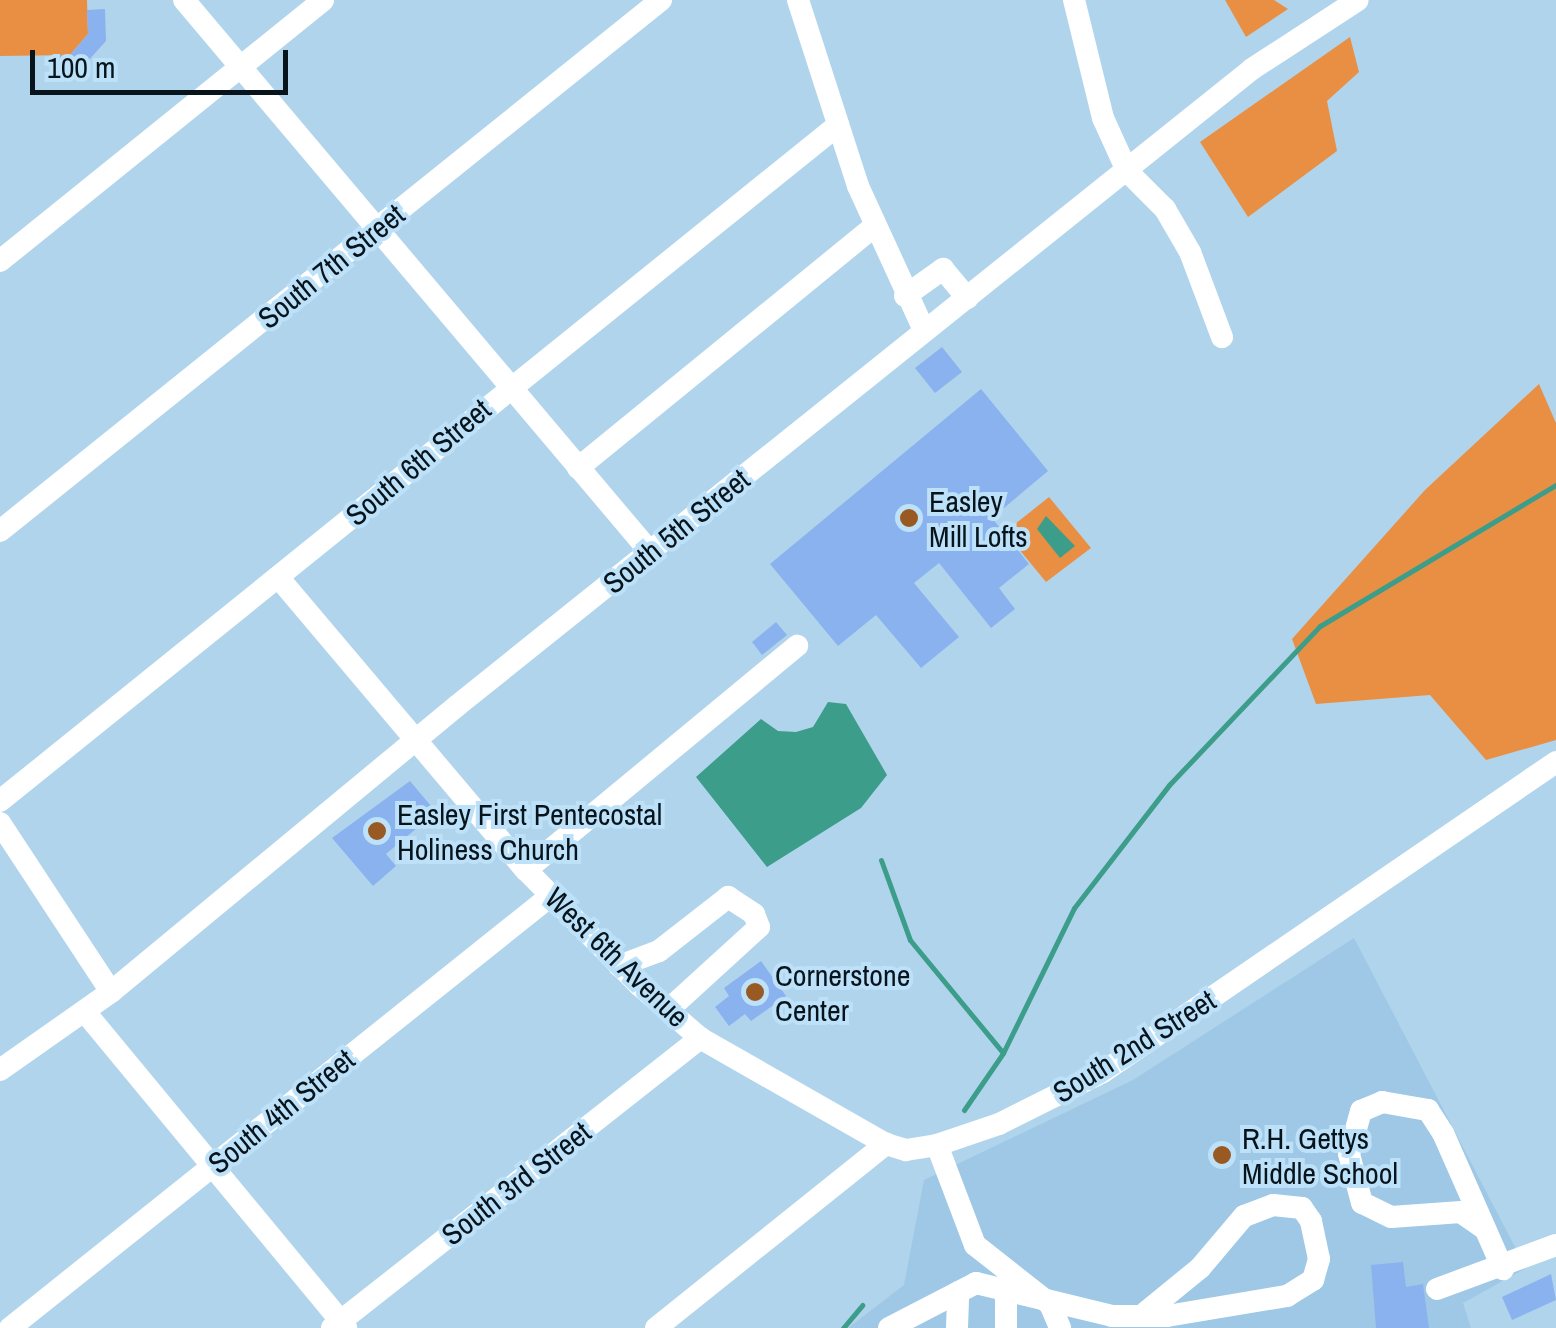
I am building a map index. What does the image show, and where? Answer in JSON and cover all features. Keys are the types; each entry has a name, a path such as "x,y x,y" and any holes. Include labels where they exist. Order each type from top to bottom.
{"street":[{"path":"184,0 650,552"},
{"path":"0,260 324,0"},
{"name":"South 7th Street","path":"0,530 661,0"},
{"path":"798,0 874,227 924,330"},
{"path":"1074,0 1103,118 1127,171 1165,209 1190,252 1222,336"},
{"name":"South 5th Street","path":"0,1070 111,992 414,741 1252,70 1358,0"},
{"name":"South 6th Street","path":"0,800 509,386 838,125"},
{"path":"578,468 874,227"},
{"path":"906,296 943,269 966,298"},
{"name":"West 6th Avenue","path":"278,577 526,870 620,966 700,1038 886,1144"},
{"path":"526,870 797,646"},
{"name":"South 2nd Street","path":"886,1144 906,1150 938,1145 999,1124 1103,1072 1556,762"},
{"path":"0,822 111,992"},
{"name":"South 4th Street","path":"10,1328 553,894"},
{"path":"620,966 659,950 728,897 754,914 760,927 668,1010"},
{"path":"85,1012 213,1165 339,1326"},
{"name":"South 3rd Street","path":"339,1326 700,1038"},
{"path":"1485,1229 1460,1212 1391,1217 1362,1203 1350,1154 1362,1111 1382,1102 1428,1110 1485,1229 1503,1269"},
{"path":"656,1328 886,1144"},
{"path":"938,1145 975,1245 1050,1304 1060,1328"},
{"path":"888,1328 976,1284 1112,1316 1146,1312 1167,1316 1287,1296 1313,1280 1319,1259 1312,1221 1302,1208 1273,1205 1244,1216 1200,1268 1146,1312"},
{"path":"1437,1289 1503,1269 1556,1245"},
{"path":"957,1328 958,1292"},
{"path":"1006,1292 1006,1328"}],"shaded area":[{"path":"0,0 87,0 88,34 70,55 0,56"},
{"path":"1225,0 1274,0 1288,9 1246,37"},
{"path":"1350,37 1359,72 1327,101 1337,151 1248,217 1200,142"},
{"path":"1539,384 1556,423 1556,740 1486,760 1430,695 1316,704 1292,639 1425,490"},
{"path":"1049,497 1091,548 1046,582 1005,532"},
{"path":"1046,516 1075,546 1060,558 1037,529"},
{"path":"828,702 846,704 887,775 861,808 767,867 696,777 761,719 778,731 796,732 813,727"},
{"name":"R.H. Gettys Middle School","path":"1354,938 1526,1268 1463,1303 1471,1328 848,1328 904,1285 924,1180 1133,1080"}],"building":[{"path":"105,9 106,41 78,72 51,74 51,55 70,55 88,34 87,10"},
{"path":"942,347 962,372 935,393 915,368"},
{"name":"Easley Mill Lofts","path":"981,389 1048,471 992,518 1029,564 999,588 1015,609 991,628 939,563 914,583 959,637 921,668 876,615 838,646 770,564"},
{"path":"776,622 787,635 762,655 752,642"},
{"name":"Easley First Pentecostal Holiness Church","path":"410,781 436,812 386,854 396,866 373,886 332,838"},
{"name":"Cornerstone Center","path":"761,961 786,996 751,1021 745,1014 729,1026 715,1007 729,996 724,988"},
{"path":"1403,1262 1406,1287 1423,1284 1429,1328 1376,1328 1371,1265"},
{"path":"1551,1274 1556,1300 1512,1320 1502,1297"}],"waterway":[{"path":"964,1110 1003,1053 1074,908 1169,785 1320,626 1556,485"},
{"path":"881,860 910,940 1003,1053"},
{"path":"843,1328 862,1305"}],"place":[{"name":"Easley Mill Lofts","path":"909,518"},
{"name":"Easley First Pentecostal Holiness Church","path":"377,831"},
{"name":"Cornerstone Center","path":"755,992"},
{"name":"R.H. Gettys Middle School","path":"1222,1155"}]}
